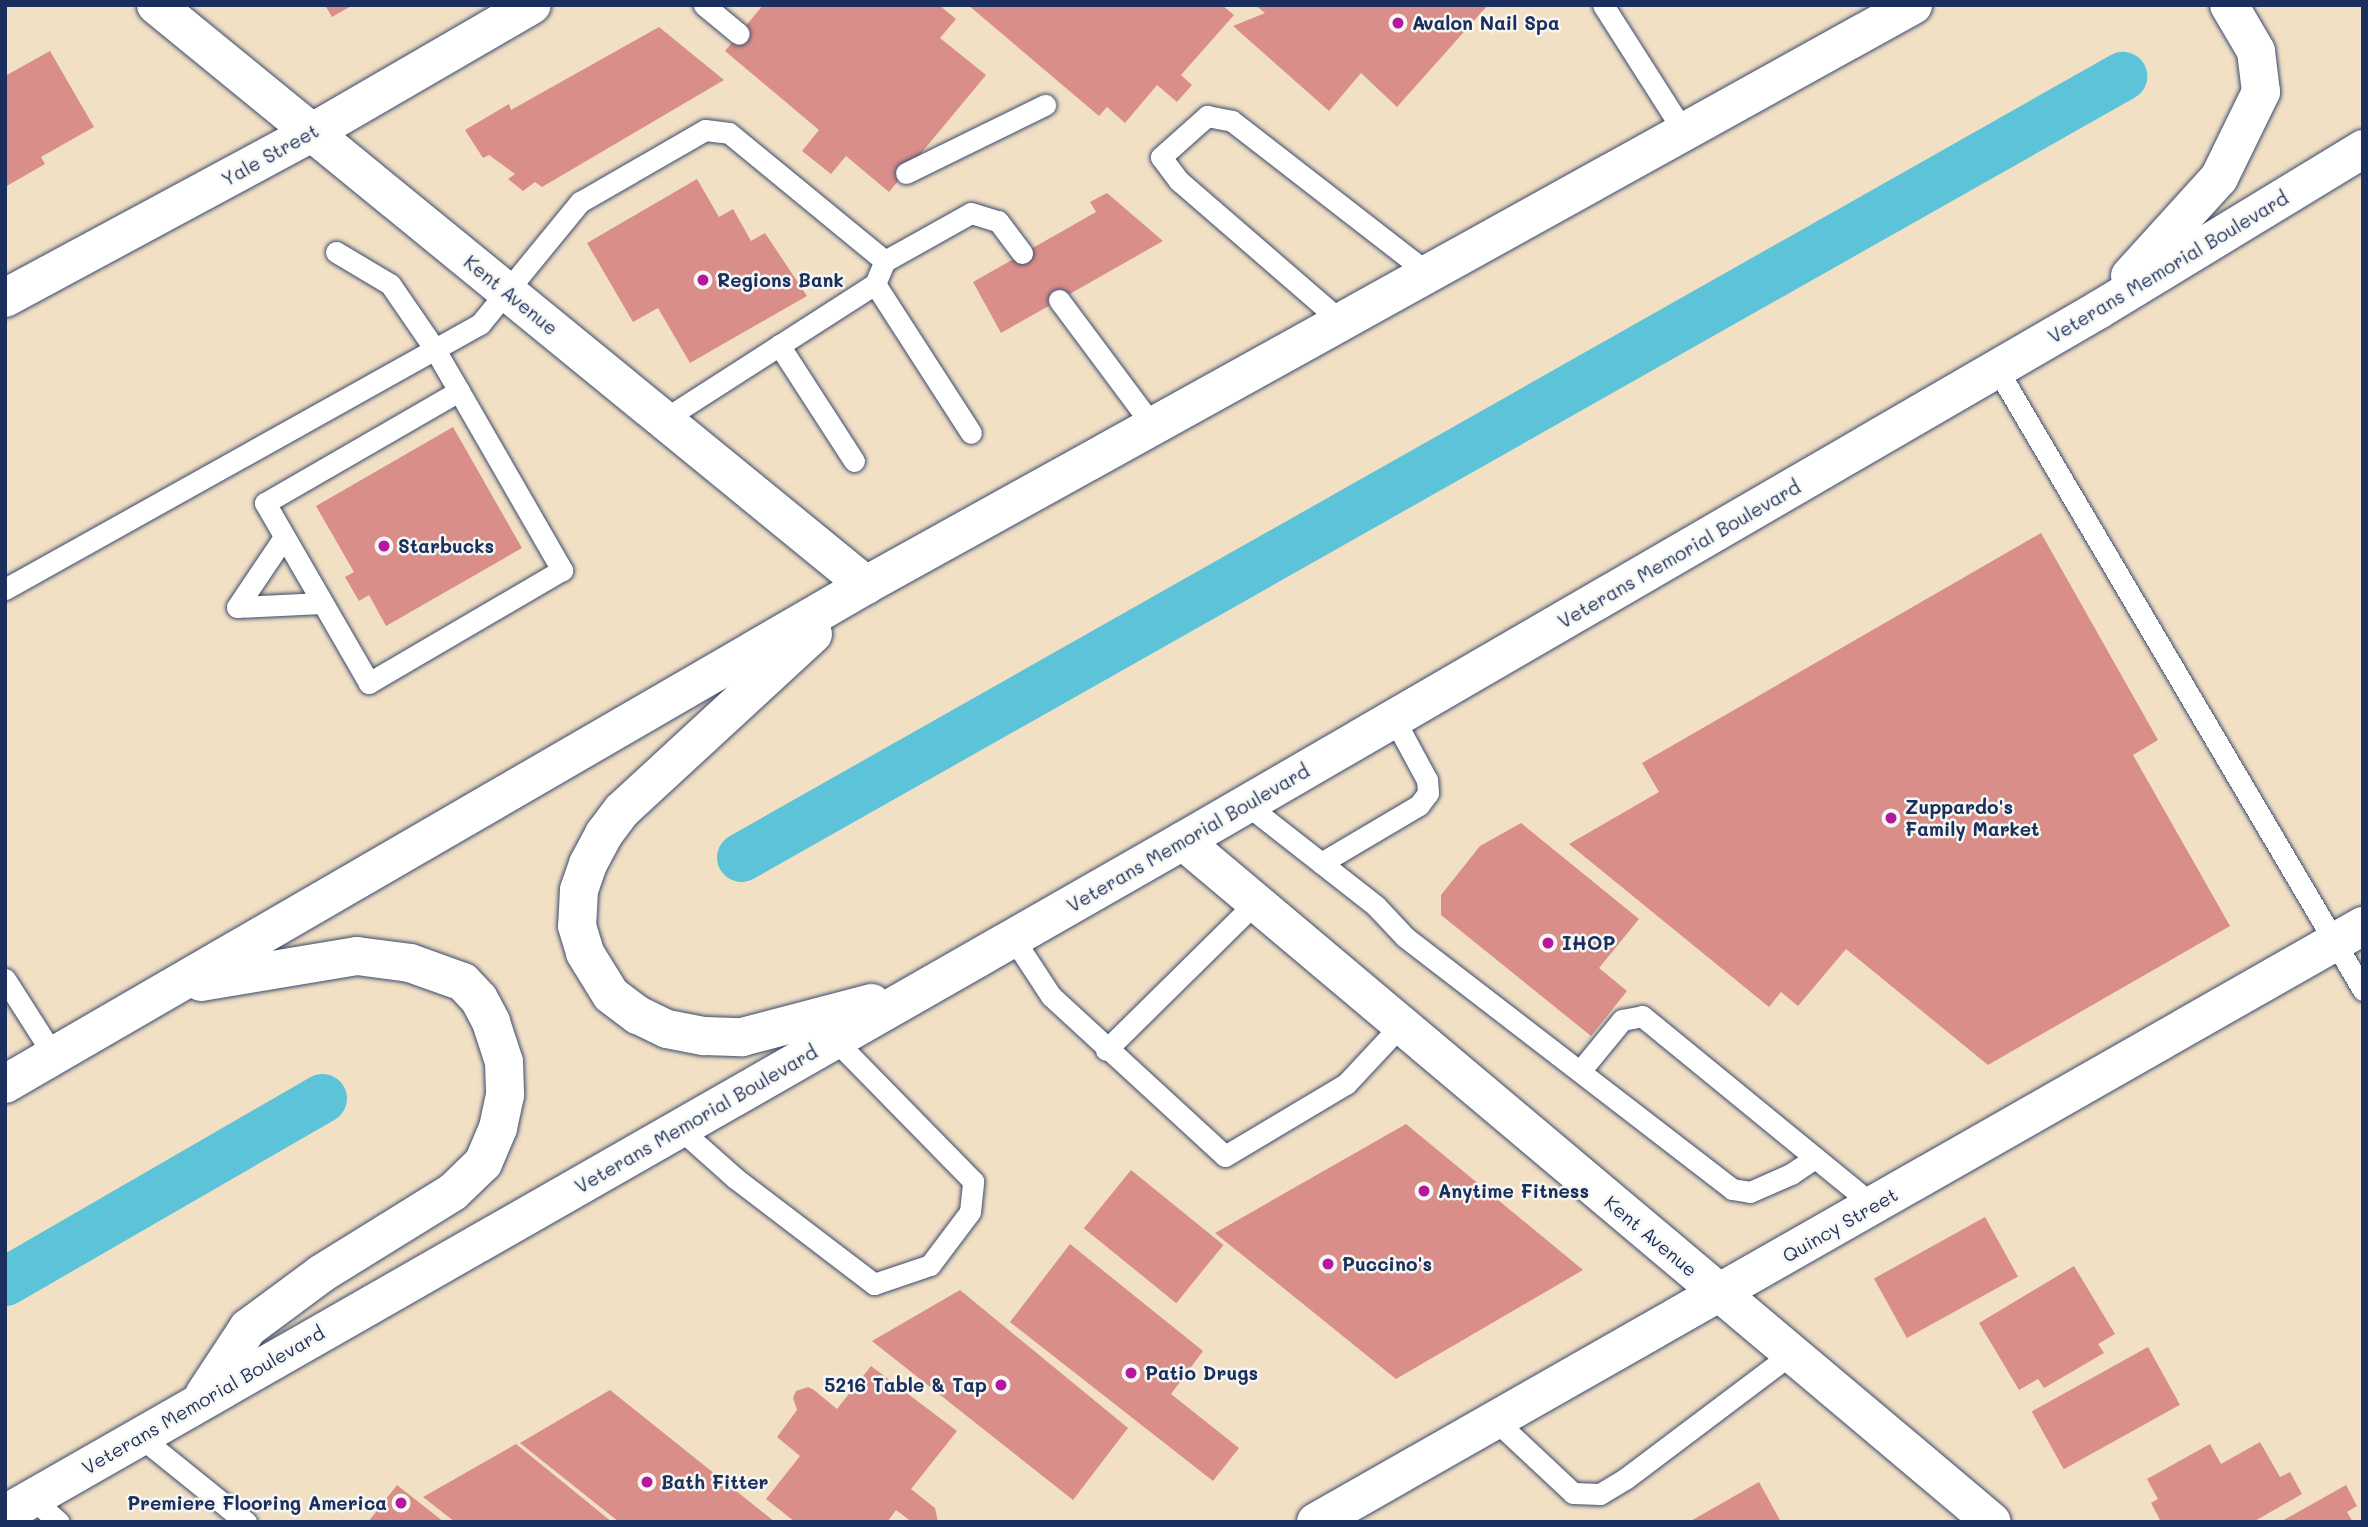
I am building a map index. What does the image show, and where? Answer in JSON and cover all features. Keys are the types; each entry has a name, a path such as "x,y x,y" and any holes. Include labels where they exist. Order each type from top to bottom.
{"main road":[{"name":"Kent Avenue","path":"156,5 866,585"},
{"name":"Yale Street","path":"5,298 311,133 532,5"},
{"path":"5,1084 866,585 1913,5"},
{"path":"2100,309 2219,178 2261,92 2256,51 2229,5"},
{"name":"Veterans Memorial Boulevard","path":"32,1511 138,1435 680,1129 1394,719 2100,309 2363,149"},
{"path":"866,585 622,810 587,864 579,890 577,926 585,953 611,995 638,1015 667,1029 704,1036 743,1037 920,991"},
{"name":"Kent Avenue","path":"1182,841 1992,1522"},
{"name":"Quincy Street","path":"1315,1522 2349,934"},
{"path":"172,987 357,956 410,963 463,982 479,999 491,1022 504,1062 505,1096 483,1163 453,1192 321,1274 248,1328 201,1400"}],"lane":[{"path":"704,5 739,34"},
{"path":"1603,5 1684,132"},
{"path":"906,173 1045,104"},
{"path":"1342,321 1179,181 1161,157 1207,116 1232,121 1428,273"},
{"path":"5,589 480,324 580,202 705,130 729,133 885,261"},
{"path":"663,420 874,284 885,261 971,214 998,221 1022,253"},
{"path":"336,252 390,284 434,348 459,391 562,570 369,683 265,503 459,391"},
{"path":"874,284 971,433"},
{"path":"1059,300 1153,426"},
{"path":"779,345 854,461"},
{"path":"1997,369 2349,934 2363,990"},
{"path":"284,537 237,607 322,603"},
{"path":"1321,863 1419,805 1428,793 1427,780 1394,719"},
{"path":"1246,804 1376,906 1405,937 1732,1189 1750,1192 1791,1174 1815,1158"},
{"path":"1106,1050 1255,903"},
{"path":"1013,938 1051,996 1106,1050 1225,1156 1346,1084 1402,1024"},
{"path":"5,979 54,1056"},
{"path":"1581,1070 1622,1020 1642,1016 1873,1205"},
{"path":"680,1129 735,1178 874,1284 930,1265 970,1212 972,1181 835,1040"},
{"path":"1494,1420 1573,1493 1600,1494 1626,1479 1791,1354"},
{"path":"138,1435 246,1522"}],"building":[{"path":"325,5 353,5 332,17"},
{"path":"763,5 939,5 956,19 940,38 986,75 889,192 846,156 831,174 802,151 819,130 725,51"},
{"path":"968,5 1222,5 1234,15 1181,75 1192,85 1177,102 1157,85 1125,123 1107,107 1099,116"},
{"path":"1255,5 1488,5 1397,107 1361,73 1329,111 1233,26 1265,13"},
{"path":"659,27 724,80 542,187 535,182 523,191 508,179 515,174 489,155 483,158 465,130 509,104 511,110"},
{"path":"50,51 94,127 41,157 45,164 5,187 5,76"},
{"name":"Regions Bank","path":"697,179 719,217 733,209 751,241 765,233 807,296 690,363 658,308 633,322 587,243"},
{"path":"1107,193 1163,241 1001,333 973,282 1096,212 1090,202"},
{"path":"453,427 522,548 386,626 369,595 359,601 345,577 354,572 316,506"},
{"name":"Zuppardo's Family Market","path":"2041,533 2158,740 2133,755 2230,926 1988,1065 1846,949 1798,1006 1781,992 1769,1007 1569,844 1659,792 1642,763"},
{"name":"IHOP","path":"1521,823 1639,919 1599,968 1627,991 1591,1036 1441,915 1441,895 1480,846"},
{"path":"1406,1124 1583,1270 1396,1379 1215,1233"},
{"path":"1131,1170 1223,1245 1176,1303 1084,1228"},
{"path":"1985,1217 2018,1276 1907,1338 1874,1279"},
{"name":"Patio Drugs","path":"1070,1244 1203,1351 1171,1394 1239,1448 1213,1481 1010,1322"},
{"path":"2074,1266 2115,1334 2098,1344 2104,1353 2044,1388 2038,1379 2019,1390 1979,1323"},
{"name":"5216 Table & Tap","path":"960,1290 1128,1428 1073,1500 872,1341"},
{"path":"2148,1347 2180,1405 2064,1469 2032,1411"},
{"path":"871,1366 957,1431 911,1489 935,1508 938,1522 912,1522 896,1510 887,1522 795,1522 766,1499 800,1456 777,1437 797,1410 793,1398 796,1391 808,1387 837,1409"},
{"name":"Bath Fitter","path":"610,1390 775,1522 619,1522 520,1443"},
{"path":"2260,1442 2280,1477 2290,1472 2302,1494 2253,1522 2161,1522 2151,1503 2158,1499 2147,1479 2210,1444 2221,1464"},
{"path":"516,1444 612,1522 455,1522 423,1497"},
{"path":"1759,1482 1781,1522 1689,1522"},
{"name":"Premiere Flooring America","path":"397,1485 444,1522 368,1522"},
{"path":"2346,1485 2357,1506 2347,1512 2353,1522 2280,1522"}],"waterway":[{"path":"741,857 2122,76"},
{"path":"5,1281 322,1098"}],"place":[{"name":"Avalon Nail Spa","path":"1398,23"},
{"name":"Regions Bank","path":"703,280"},
{"name":"Starbucks","path":"384,546"},
{"name":"Zuppardo's Family Market","path":"1891,818"},
{"name":"IHOP","path":"1548,943"},
{"name":"Anytime Fitness","path":"1424,1191"},
{"name":"Puccino's","path":"1328,1264"},
{"name":"Patio Drugs","path":"1131,1373"},
{"name":"5216 Table & Tap","path":"1001,1385"},
{"name":"Bath Fitter","path":"647,1482"},
{"name":"Premiere Flooring America","path":"401,1503"}]}
